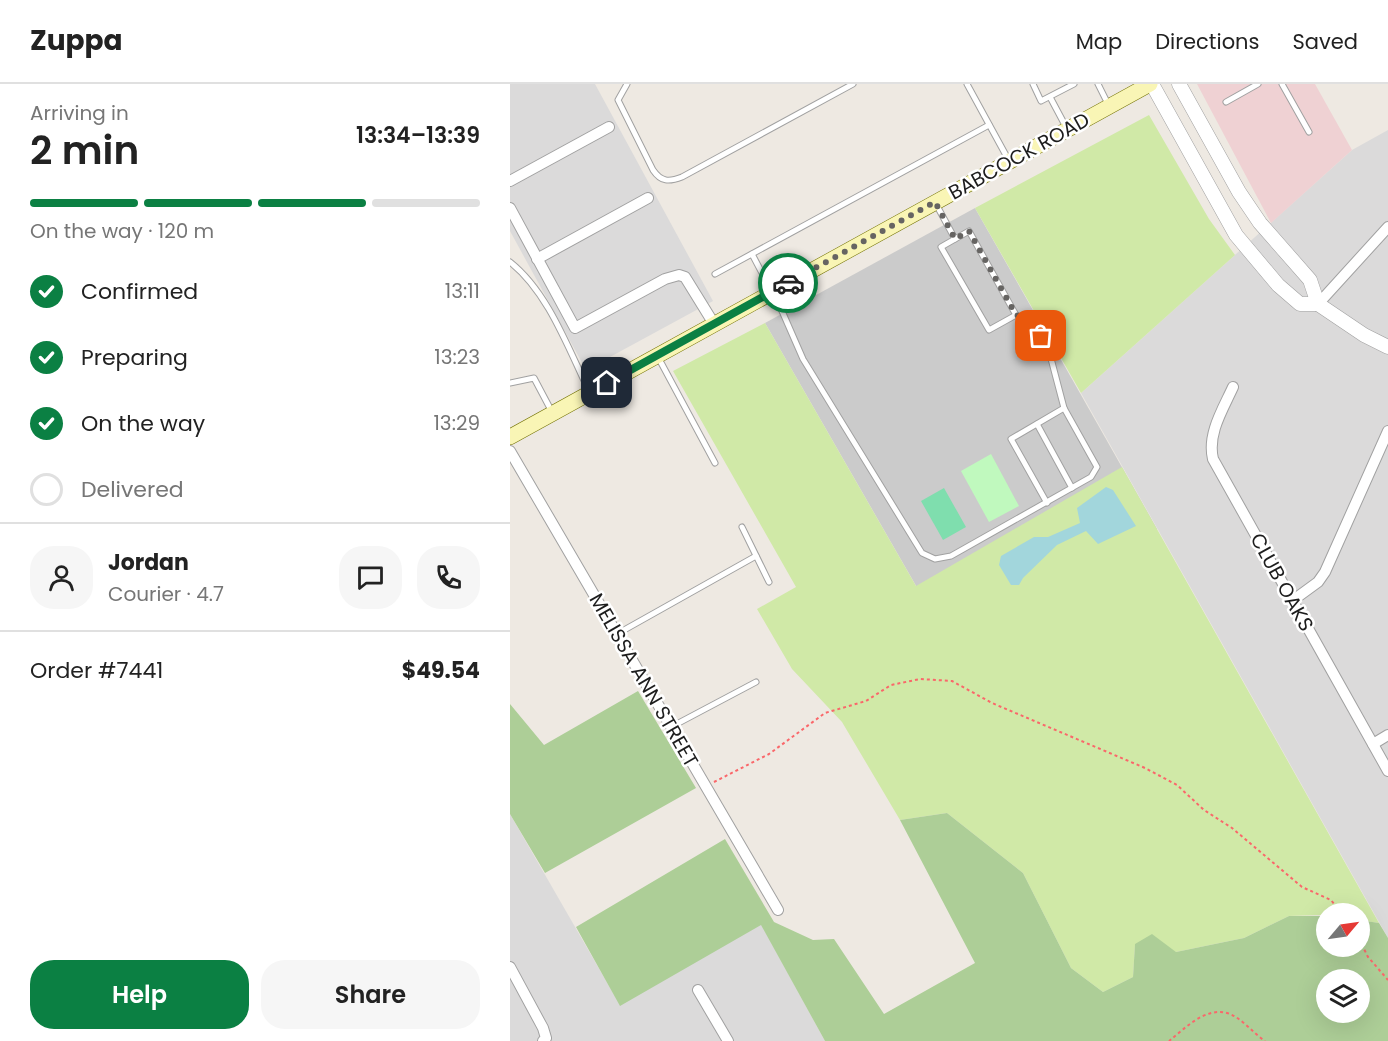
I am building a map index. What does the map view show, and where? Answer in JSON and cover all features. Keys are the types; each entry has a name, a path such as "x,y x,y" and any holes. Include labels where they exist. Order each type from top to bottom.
{"main road":[{"name":"BABCOCK ROAD","path":"510,437 1151,84"}],"street":[{"path":"1151,84 1236,235 1278,285 1300,304 1318,304 1364,335 1388,347"},
{"path":"1179,84 1239,192 1266,231 1310,280 1318,304"},
{"path":"510,181 609,127"},
{"path":"537,259 648,198"},
{"path":"510,208 575,328 665,279 679,275 685,277 714,324"},
{"path":"1318,304 1388,227"},
{"name":"CLUB OAKS","path":"1233,387 1215,428 1212,442 1213,459 1388,771"},
{"path":"1292,601 1318,582 1325,572 1388,431"},
{"name":"MELISSA ANN STREET","path":"510,450 778,910"},
{"path":"1373,744 1388,735"},
{"path":"510,967 543,1028 546,1038 543,1041"},
{"path":"698,990 728,1041"}],"lane":[{"path":"627,84 618,100 622,112 653,170 665,181 682,177 853,84"},
{"path":"967,84 1009,161"},
{"path":"1033,84 1041,101 1074,84"},
{"path":"1098,84 1109,106"},
{"path":"1226,102 1258,84"},
{"path":"1281,84 1309,132"},
{"path":"1050,97 1067,129"},
{"path":"715,274 989,125"},
{"path":"935,202 955,239"},
{"path":"752,254 803,359 891,506 927,558 951,556 1091,477 1097,467 1064,408 1049,351 1032,321 1016,315 969,231 941,247 989,330 1016,315"},
{"path":"510,262 525,273 543,300 590,393"},
{"path":"658,356 715,463"},
{"path":"510,383 534,378 553,413"},
{"path":"1047,503 1011,439 1064,408"},
{"path":"1037,424 1072,488"},
{"path":"742,527 769,582"},
{"path":"617,634 756,556"},
{"path":"671,726 756,682"}],"path":[{"path":"706,786 770,754 825,713 866,701 891,684 920,679 952,681 992,703 1145,768 1178,785 1204,810 1232,828 1302,887 1333,903"},
{"path":"1368,957 1388,980"},
{"path":"1169,1041 1194,1021 1210,1013 1227,1013 1265,1041"}],"shaded area":[{"path":"510,84 595,84 713,301 586,370 510,231"},
{"path":"1197,84 1315,84 1352,150 1271,223"},
{"path":"1388,130 1388,938 1081,393 1352,150"},
{"path":"975,208 1157,529 950,645 765,323"},
{"path":"510,814 620,1005 761,924 825,1041 510,1041"}],"green space":[{"path":"1149,115 1209,219 1235,255 1081,393 975,208"},
{"path":"765,323 916,586 1122,467 1368,903 1316,903 1316,915 1289,916 1244,938 1176,952 1135,945 1133,977 1103,992 1071,968 1023,873 947,813 900,820 842,722 792,669 757,609 796,587 673,371"},
{"path":"991,454 1019,506 989,522 961,471"},
{"path":"944,488 966,527 943,540 921,501"},
{"path":"638,691 696,788 545,873 510,814 510,704 544,745"},
{"path":"947,813 1023,873 1071,968 1103,992 1133,977 1135,944 1152,934 1176,952 1244,938 1289,916 1316,916 1316,957 1370,957 1370,922 1379,923 1388,938 1388,1041 825,1041 761,925 620,1006 576,927 725,839 774,922 813,940 834,939 884,1014 975,963 900,820"},
{"path":"1370,907 1379,923 1370,922"}],"water":[{"path":"1106,487 1113,490 1136,526 1098,544 1086,531 1057,545 1023,578 1019,585 1011,585 999,565 1001,556 1034,537 1048,537 1080,523 1077,508"}],"way so far":[{"path":"788,283 935,202 955,239 969,231 1016,315 1032,321 1041,336"}],"route":[{"path":"607,383 788,283"}]}
